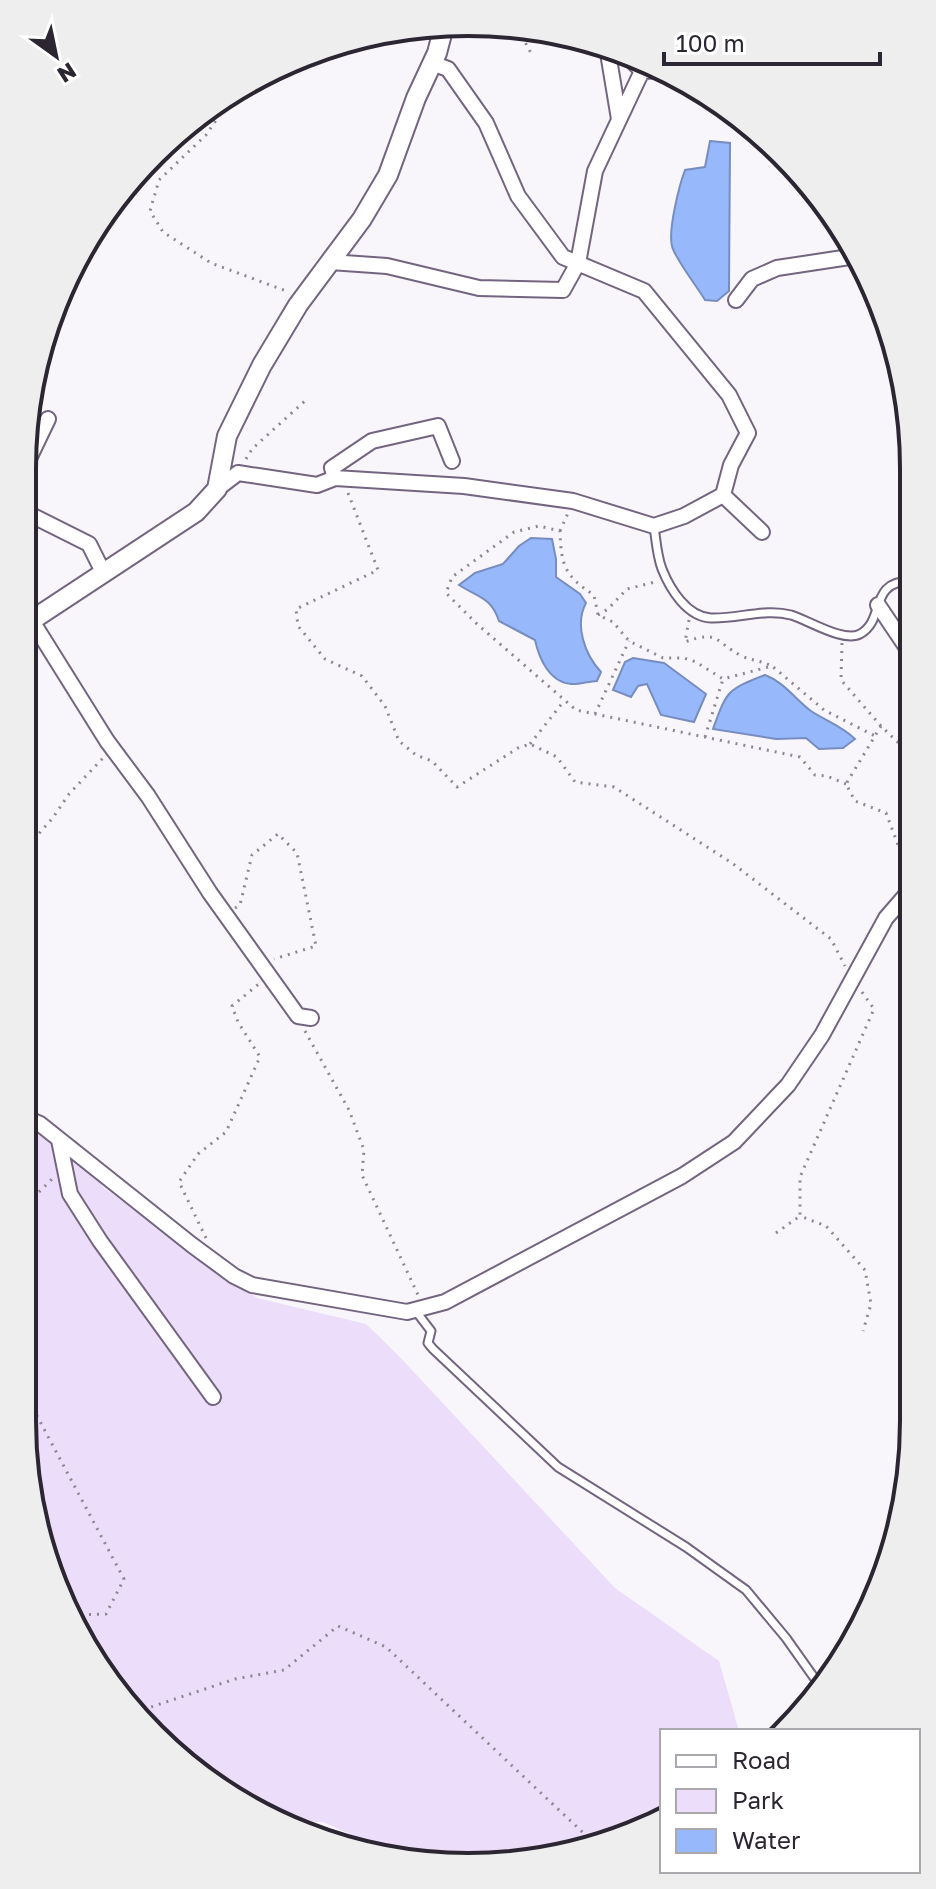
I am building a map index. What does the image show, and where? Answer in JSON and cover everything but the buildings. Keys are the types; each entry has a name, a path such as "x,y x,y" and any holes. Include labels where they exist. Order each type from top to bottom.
{"street":[{"path":"217,489 227,436 262,365 304,298 362,219 388,175 441,37"},
{"path":"609,60 619,119"},
{"path":"36,617 196,512 217,489 238,473 317,485 339,478 464,486 573,501 654,526 684,516 723,495 731,465 748,433 729,395 644,291 563,257 518,196 486,123 448,69 432,63"},
{"path":"330,262 387,266 479,288 563,290 578,263 595,171 641,73"},
{"path":"736,300 752,279 777,268 845,258"},
{"path":"37,442 48,419"},
{"path":"339,478 332,468 372,441 438,426 452,461"},
{"path":"723,495 762,532"},
{"path":"36,518 89,544 104,574"},
{"path":"878,605 900,638"},
{"path":"36,636 264,970 304,1017"},
{"path":"36,1122 234,1276 252,1285 407,1312 445,1302 682,1176 734,1142 788,1085 822,1035 886,918 900,902"},
{"path":"59,1140 70,1194 100,1241 213,1397"}],"lane":[{"path":"654,526 659,561 667,579 691,611 711,618 784,614 842,635 854,636 864,632 892,584 900,583"},
{"path":"420,1308 431,1331 428,1343 433,1349 550,1461 686,1547 746,1590 815,1679"}],"path":[{"path":"524,40 532,55"},
{"path":"220,115 206,135 159,180 150,211 163,232 211,263 304,298"},
{"path":"238,473 252,449 306,400"},
{"path":"339,478 378,570 296,609 298,626 325,659 362,676 385,706 399,741 416,755 432,761 457,787 518,748 530,744 564,701"},
{"path":"573,501 560,531 561,559 573,581 594,595 598,615"},
{"path":"560,531 539,526 514,532 452,577 446,593 576,710 800,757 815,775 846,784 855,801 886,813 900,850"},
{"path":"598,615 627,589 667,579"},
{"path":"691,611 685,642 702,636 720,639 744,658 758,658 772,666 824,710 875,736"},
{"path":"598,615 613,622 629,641 663,658 684,658 696,662 723,679 772,666"},
{"path":"842,635 841,680 900,744"},
{"path":"595,715 629,641"},
{"path":"705,737 723,679"},
{"path":"846,784 881,726"},
{"path":"530,744 557,757 575,782 614,787 732,863 831,939 852,980 874,1009 800,1177 800,1216"},
{"path":"36,836 111,747"},
{"path":"206,1237 179,1182 198,1154 226,1132 260,1057 238,1022 232,1006 264,970 316,946 297,853 278,834 252,855 240,905 225,914"},
{"path":"304,1017 349,1110 364,1150 362,1175 420,1308"},
{"path":"36,1195 56,1176"},
{"path":"776,1233 800,1216"},
{"path":"800,1216 826,1226 865,1270 871,1304 863,1331"},
{"path":"36,1414 124,1579 106,1614 82,1615"},
{"path":"146,1709 235,1679 284,1670 338,1626 386,1647 587,1836"}],"green space":[{"path":"36,1127 62,1132 104,1188 257,1298 366,1324 615,1588 719,1661 738,1729 660,1729 660,1807 633,1820 552,1845 468,1853 384,1845 363,1840 323,1822 308,1822 252,1795 183,1746 125,1684 94,1637 69,1586 44,1505 37,1449"}],"water":[{"path":"710,141 730,143 729,291 717,301 705,300 677,257 671,239 685,170 705,167"},
{"path":"531,538 552,539 556,577 580,594 586,603 581,630 590,657 601,672 597,681 574,684 557,679 542,661 535,640 499,621 488,602 459,585 475,573 503,564"},
{"path":"633,658 664,663 706,694 694,722 661,715 647,684 638,686 631,697 613,690 625,662"},
{"path":"765,675 784,686 811,711 855,739 843,748 819,749 806,738 776,739 713,729 730,693 742,684"}]}
